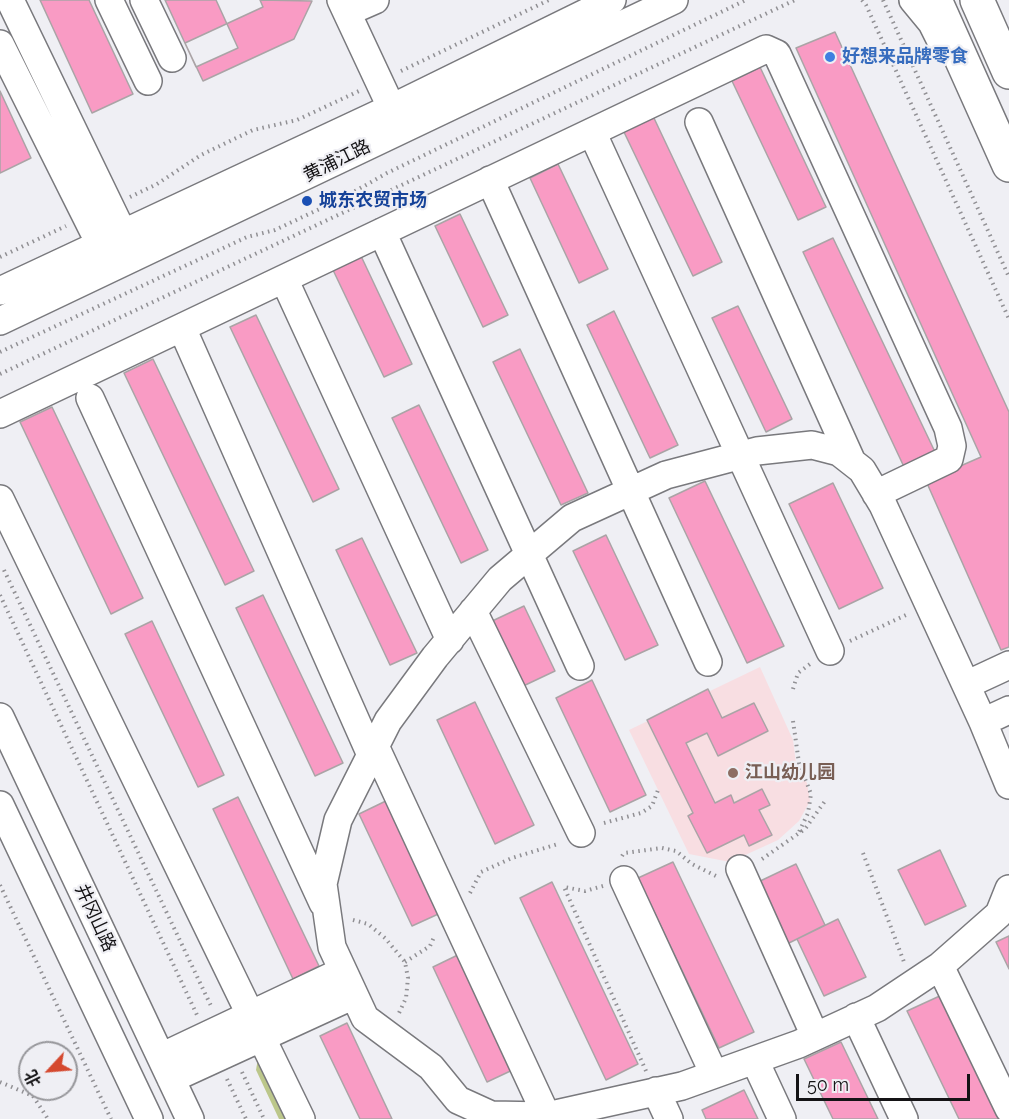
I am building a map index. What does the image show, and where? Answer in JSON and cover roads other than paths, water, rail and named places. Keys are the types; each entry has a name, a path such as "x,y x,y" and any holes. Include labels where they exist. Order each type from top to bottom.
{"main road":[{"path":"935,0 1009,164"},
{"path":"977,0 1009,72"}],"street":[{"path":"10,0 98,212 117,251"},
{"path":"108,0 148,81"},
{"path":"144,0 172,58"},
{"name":"黄浦江路","path":"403,116 612,0"},
{"name":"黄浦江路","path":"0,321 117,251 403,116 674,0"},
{"path":"913,0 932,23 1009,164"},
{"path":"991,0 1009,51"},
{"path":"358,2 385,78 403,116"},
{"path":"0,44 98,212"},
{"path":"0,414 766,49 777,54 948,428 952,446 949,459 876,494"},
{"path":"699,122 852,462"},
{"path":"592,132 830,651"},
{"path":"490,180 708,662"},
{"path":"382,232 580,666"},
{"name":"黄浦江路","path":"0,291 117,251"},
{"path":"284,279 450,640"},
{"path":"182,328 373,751 453,914 548,1117"},
{"path":"90,398 327,912"},
{"path":"1007,899 999,914 940,966 877,1008 755,1061 656,1091 548,1117 490,1115 458,1100 424,1062 365,1018 332,947 323,884 338,820 388,721 473,611 501,579 572,518 666,474 741,455 812,445 839,452 862,470 876,494 966,685 1009,785"},
{"path":"0,499 301,1119"},
{"path":"473,611 581,833"},
{"path":"966,685 1009,665"},
{"path":"983,722 1009,710"},
{"name":"井冈山路","path":"0,717 190,1119"},
{"name":"井冈山路","path":"0,805 149,1119"},
{"path":"740,869 815,1036"},
{"path":"624,880 714,1074"},
{"path":"940,966 1009,1109"},
{"path":"166,1068 349,983"},
{"path":"856,1017 904,1119"},
{"path":"755,1061 782,1119"},
{"path":"424,1062 450,1119"},
{"path":"656,1091 669,1119"}],"place":[{"name":"好想来品牌零食","path":"830,57"},
{"name":"城东农贸市场","path":"307,201"},
{"name":"江山幼儿园","path":"733,773"}]}
